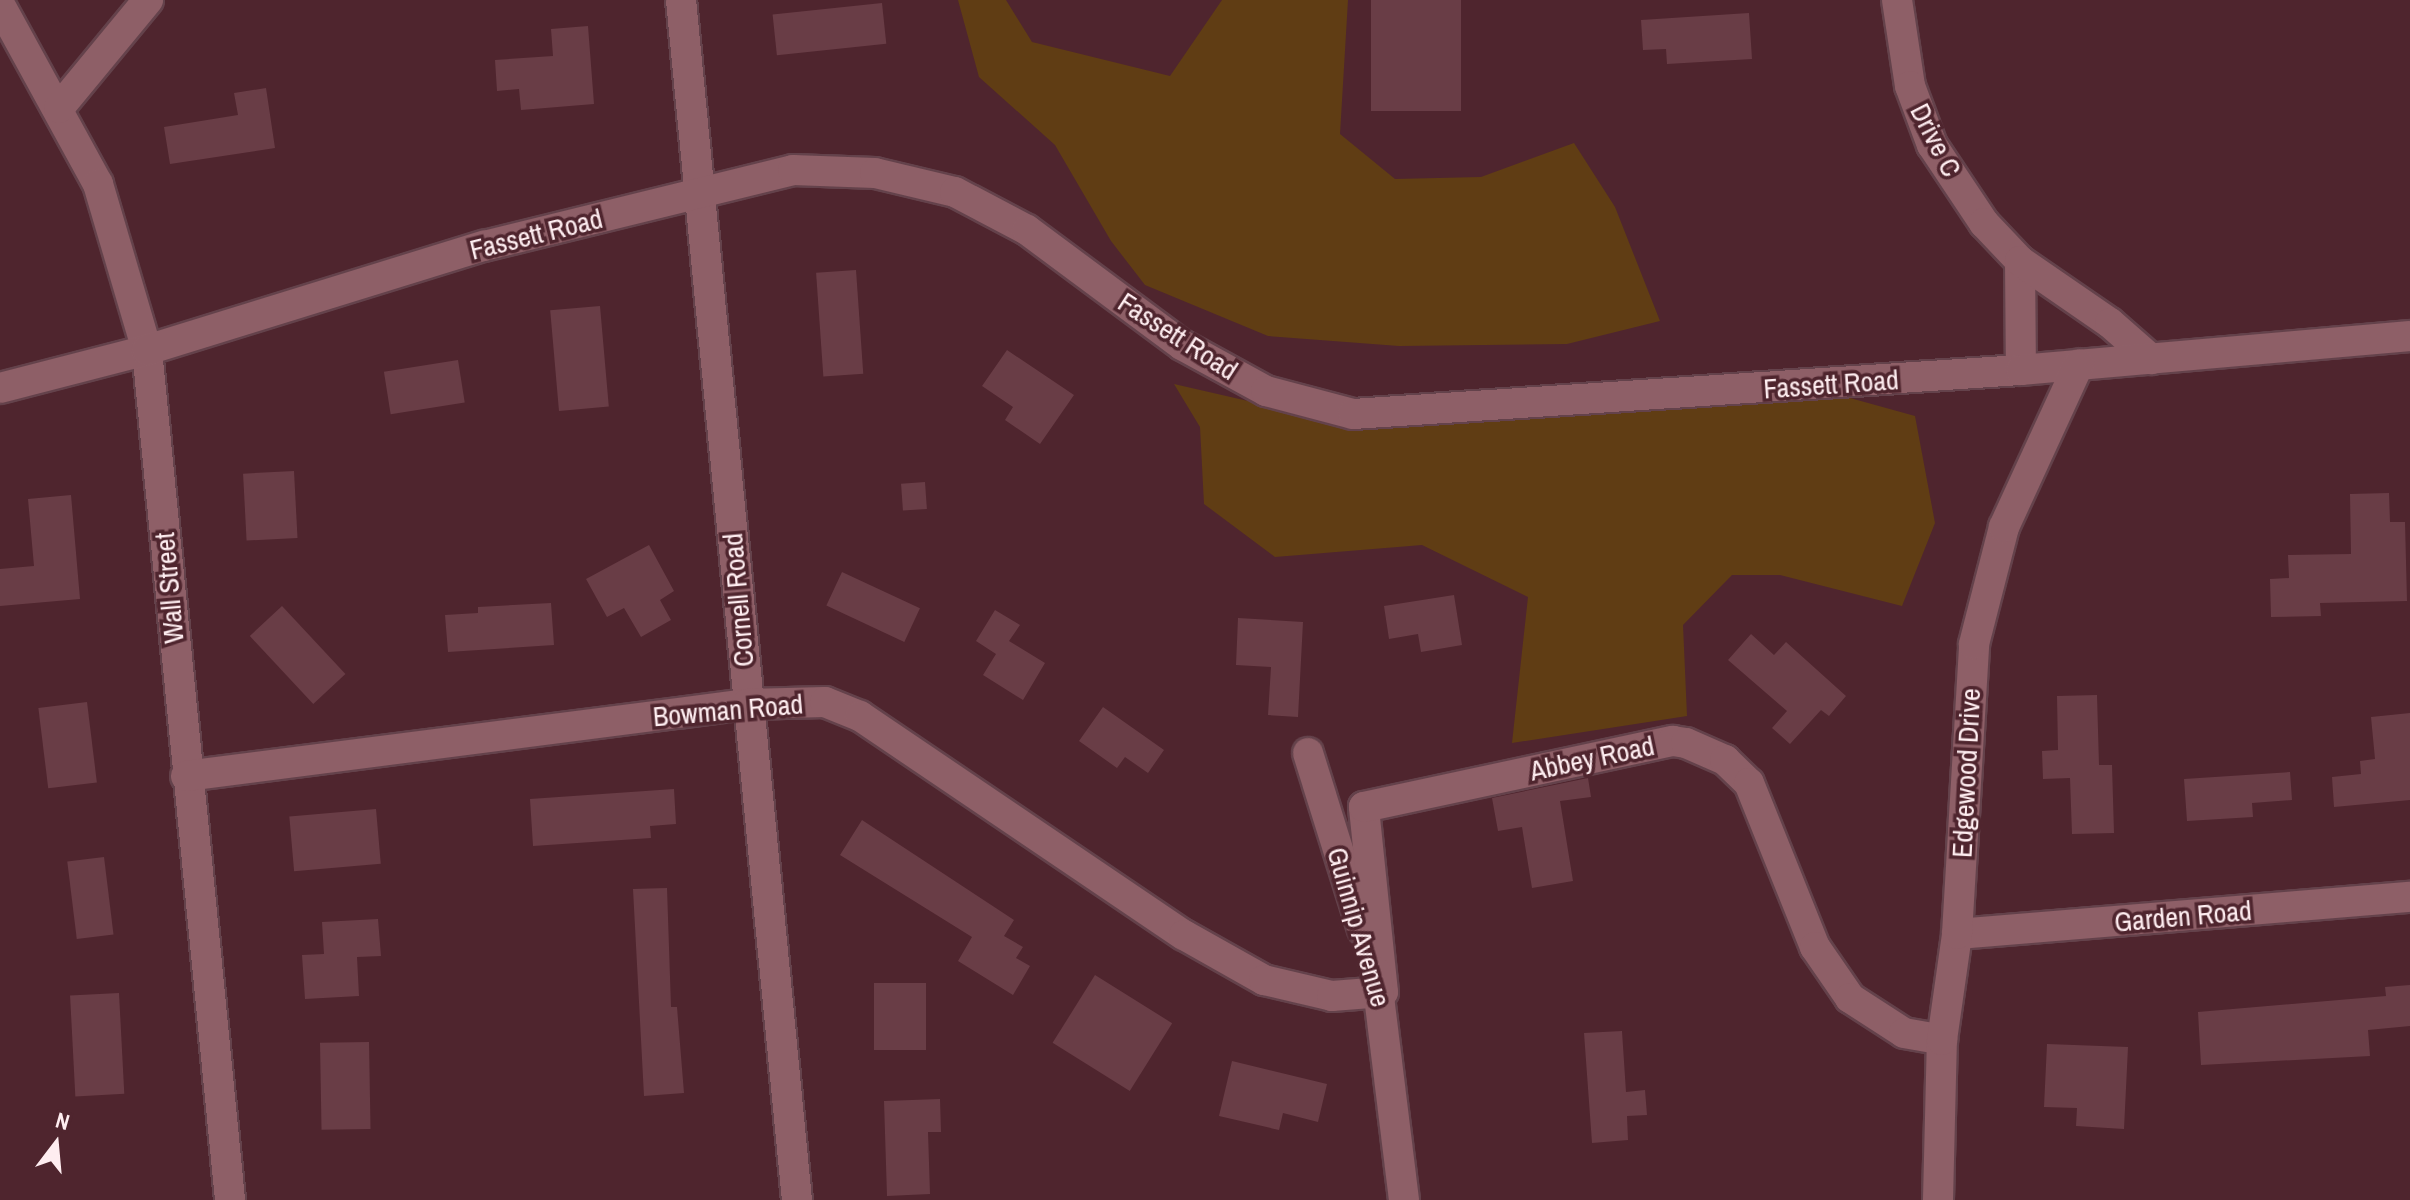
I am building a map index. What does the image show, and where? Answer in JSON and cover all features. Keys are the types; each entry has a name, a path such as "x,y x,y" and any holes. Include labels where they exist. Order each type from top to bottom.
{"street":[{"path":"59,108 148,0"},
{"name":"Cornell Road","path":"681,0 703,192 747,704 797,1200"},
{"name":"Drive C","path":"1897,0 1910,86 1932,145 1984,223 2020,261 2151,359"},
{"name":"Wall Street","path":"0,5 98,184 147,350 186,776 230,1200"},
{"name":"Fassett Road","path":"0,388 147,350 484,246 793,170 875,173 955,192 1027,230 1182,345 1266,391 1353,414 2021,370 2410,336"},
{"path":"2020,261 2021,370"},
{"name":"Edgewood Drive","path":"1938,1200 1942,1040 1957,934 1974,644 2004,527 2079,364"},
{"name":"Bowman Road","path":"186,776 747,704 825,702 860,716 1184,935 1264,980 1332,996 1383,992"},
{"name":"Abbey Road","path":"1383,992 1364,807 1673,741 1713,753 1749,783 1815,947 1850,998 1904,1033 1942,1040"},
{"name":"Guinnip Avenue","path":"1308,753 1383,992 1404,1200"},
{"name":"Garden Road","path":"1957,934 2410,897"}],"shaded area":[{"path":"958,0 1006,0 1032,42 1170,76 1222,0 1348,0 1340,134 1395,179 1481,177 1574,143 1615,207 1660,321 1567,344 1399,346 1268,336 1145,285 1111,241 1055,145 979,77"},
{"path":"1174,384 1356,426 1832,393 1915,416 1935,523 1902,606 1780,575 1732,575 1683,625 1687,716 1512,743 1528,597 1422,545 1275,557 1204,504 1200,427"}],"building":[{"path":"1371,0 1461,0 1461,111 1371,111"},
{"path":"882,3 886,44 777,55 773,14"},
{"path":"1749,13 1752,59 1667,64 1666,49 1643,50 1641,20"},
{"path":"588,26 594,104 521,110 519,89 497,91 495,60 553,56 551,29"},
{"path":"266,88 275,148 170,164 164,127 238,115 234,93"},
{"path":"856,270 863,374 823,377 816,273"},
{"path":"600,306 609,407 559,411 550,310"},
{"path":"1007,350 1074,395 1040,444 1005,420 1013,407 982,386"},
{"path":"458,360 465,402 391,414 384,372"},
{"path":"294,471 298,538 247,541 243,474"},
{"path":"925,482 927,509 903,511 901,484"},
{"path":"2389,493 2390,522 2405,522 2407,601 2320,603 2321,616 2271,617 2270,579 2289,578 2288,555 2351,554 2350,494"},
{"path":"71,495 80,599 0,606 0,569 34,566 28,499"},
{"path":"649,545 674,591 660,600 671,620 641,637 624,608 607,617 586,579"},
{"path":"842,572 920,608 904,642 826,606"},
{"path":"1454,595 1462,645 1421,652 1418,634 1389,639 1384,606"},
{"path":"551,603 554,645 448,652 445,615 478,613 478,607"},
{"path":"282,606 345,674 313,704 250,636"},
{"path":"995,610 1020,625 1009,641 1045,663 1023,700 983,675 996,654 976,641"},
{"path":"1238,618 1303,622 1298,717 1268,715 1271,667 1236,665"},
{"path":"1751,634 1774,655 1786,642 1846,696 1829,716 1821,710 1790,744 1772,728 1787,711 1728,660"},
{"path":"2097,695 2099,765 2112,765 2114,833 2072,834 2070,778 2043,779 2042,751 2058,750 2057,696"},
{"path":"87,702 97,782 48,788 38,708"},
{"path":"1103,707 1164,750 1148,773 1125,757 1117,768 1079,741"},
{"path":"2410,713 2410,800 2334,807 2332,777 2361,774 2360,761 2375,759 2371,717"},
{"path":"2290,772 2292,800 2252,803 2253,817 2187,821 2184,779"},
{"path":"1588,778 1591,797 1560,801 1573,881 1532,888 1522,827 1498,831 1492,798"},
{"path":"674,789 676,824 650,826 651,838 533,846 530,799"},
{"path":"376,809 381,864 294,871 289,817"},
{"path":"862,820 1014,920 1004,936 1023,947 1016,958 1030,966 1013,995 958,961 972,937 840,855"},
{"path":"104,857 114,934 77,939 67,862"},
{"path":"667,888 671,1007 677,1007 684,1093 644,1096 633,889"},
{"path":"378,919 381,956 357,957 359,996 305,999 302,955 324,954 322,922"},
{"path":"1095,975 1172,1023 1130,1091 1053,1043"},
{"path":"874,983 926,983 926,1050 874,1050"},
{"path":"2410,985 2410,1026 2368,1030 2370,1056 2201,1065 2198,1012 2386,996 2385,987"},
{"path":"119,993 124,1094 75,1096 70,996"},
{"path":"1622,1031 1626,1092 1645,1090 1647,1115 1627,1116 1628,1140 1592,1143 1584,1033"},
{"path":"369,1042 371,1129 322,1130 320,1043"},
{"path":"2047,1044 2128,1047 2124,1129 2076,1126 2077,1108 2044,1107"},
{"path":"1232,1061 1327,1084 1318,1122 1283,1113 1279,1130 1219,1116"},
{"path":"940,1099 941,1132 928,1132 930,1194 887,1196 884,1101"}]}
